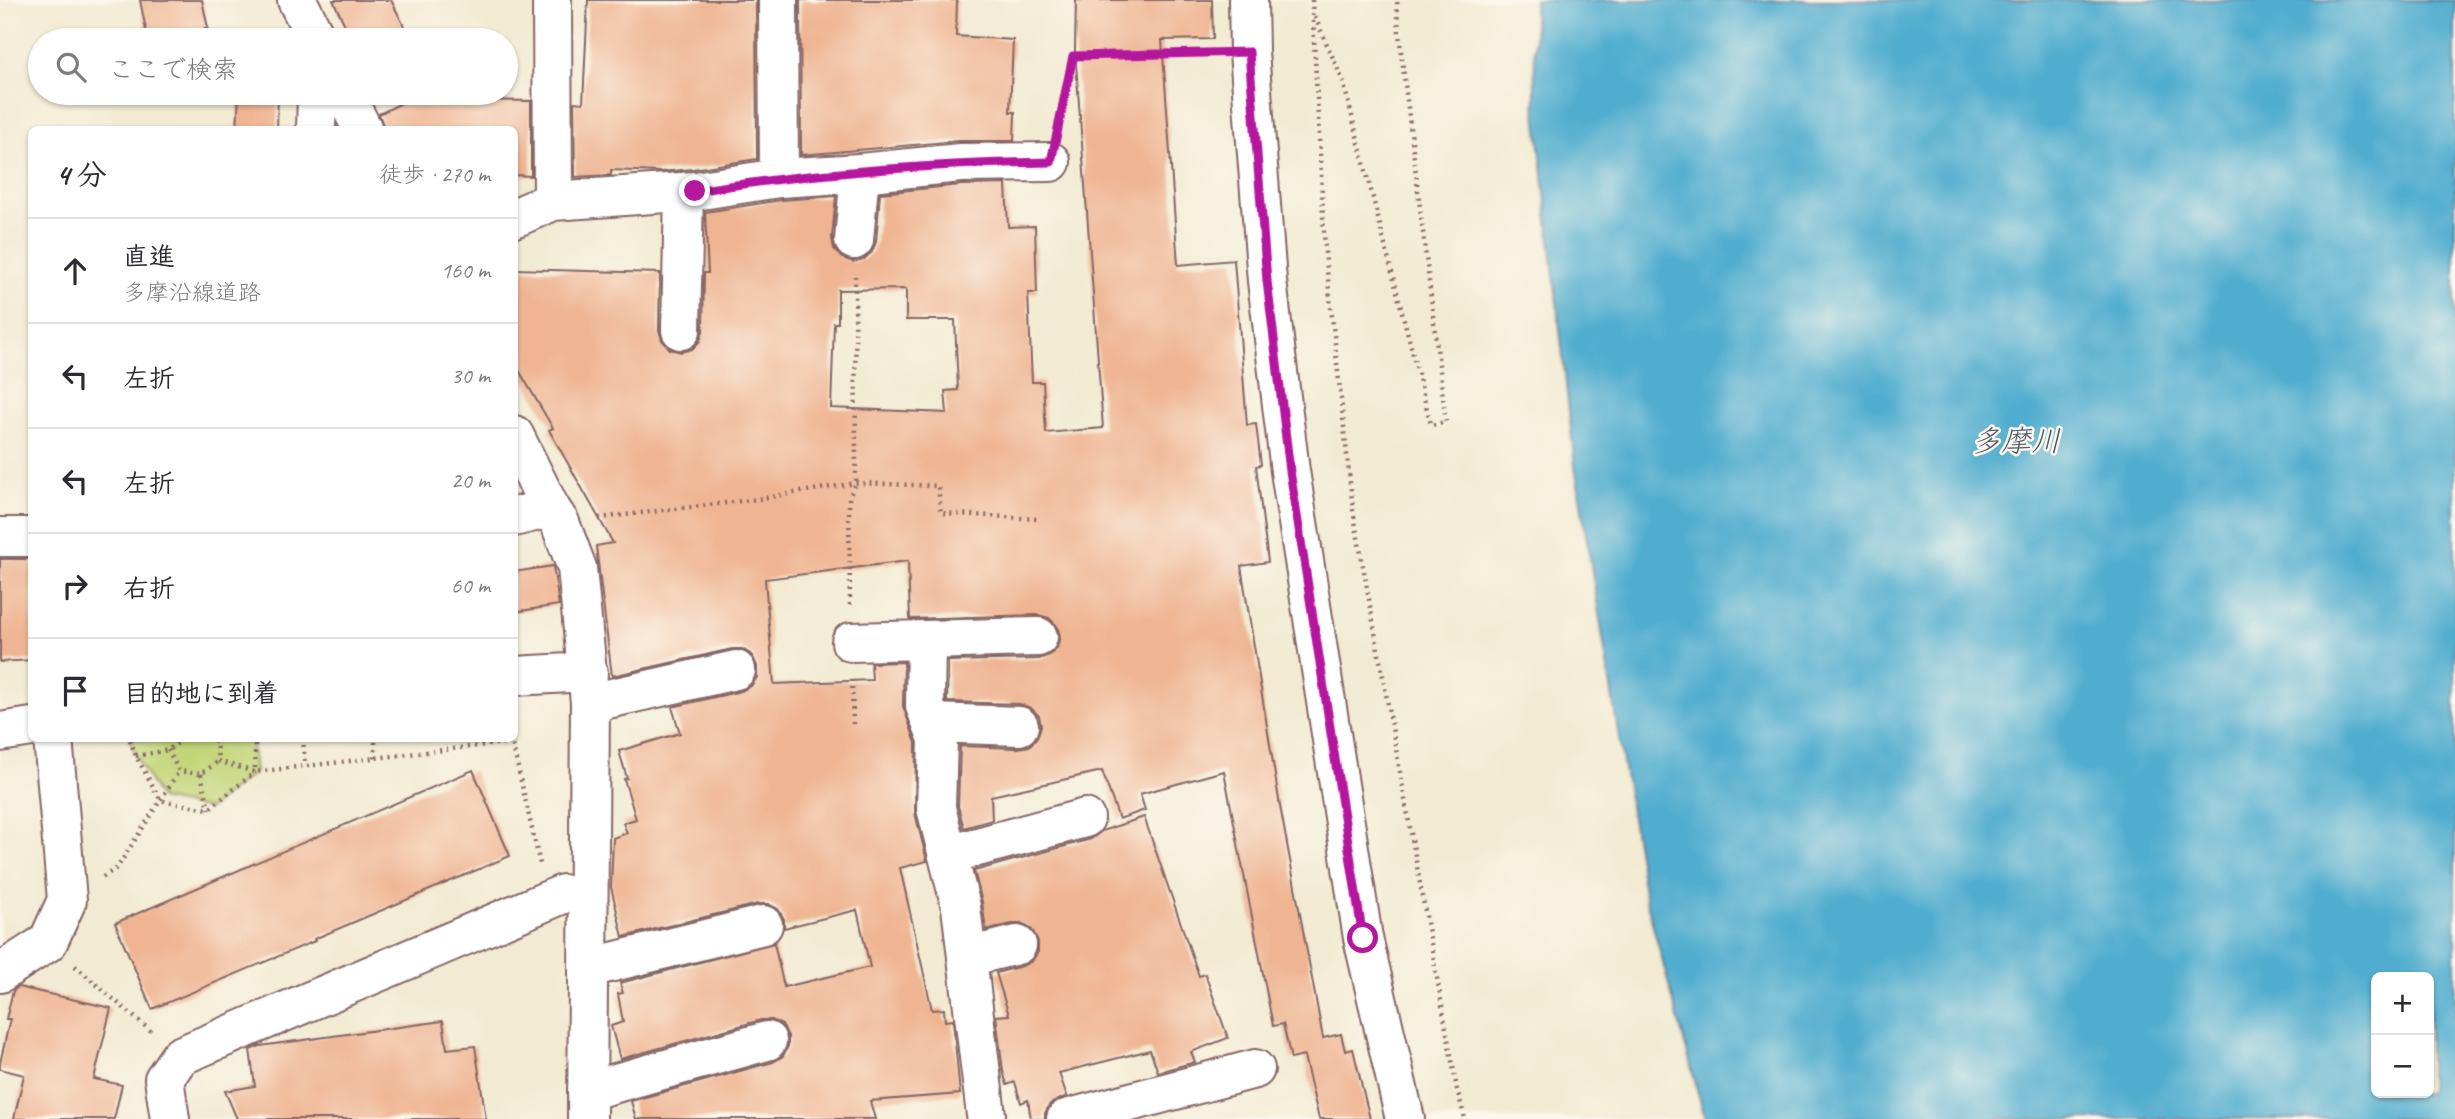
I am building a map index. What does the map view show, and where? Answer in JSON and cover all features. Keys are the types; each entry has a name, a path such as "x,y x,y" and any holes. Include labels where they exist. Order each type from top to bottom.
{"street":[{"path":"296,0 311,28"},
{"path":"552,0 553,201"},
{"path":"778,0 779,178"},
{"path":"1248,0 1249,52 1267,281 1290,471 1363,938 1405,1119"},
{"path":"316,126 317,105"},
{"path":"350,105 361,126"},
{"path":"518,216 553,201 690,191 779,178 960,163 1051,162"},
{"path":"854,240 860,173"},
{"path":"681,330 690,191"},
{"path":"518,447 541,516 577,568 589,687 587,1105 767,1041"},
{"path":"0,537 28,537"},
{"path":"851,642 1038,637"},
{"path":"926,640 925,706 938,740 936,808 961,907 986,1118"},
{"path":"518,677 589,687 736,670"},
{"path":"932,723 1019,726"},
{"path":"0,732 28,728"},
{"path":"0,973 48,942 68,900 53,742"},
{"path":"948,855 1085,818"},
{"path":"170,1119 164,1079 180,1056 563,894"},
{"path":"587,968 763,925"},
{"path":"967,957 1017,945"},
{"path":"1066,1119 1255,1069"}],"path":[{"path":"1312,0 1325,253 1353,510 1457,1089 1465,1119"},
{"path":"1313,12 1342,81 1431,425 1446,422 1399,34 1398,0"},
{"path":"1051,162 1073,56 1249,52"},
{"path":"854,240 856,484"},
{"path":"541,516 751,500 856,484 938,486 941,513 1038,519"},
{"path":"131,742 160,799 209,809"},
{"path":"136,756 168,750 179,742"},
{"path":"216,742 218,761"},
{"path":"255,742 255,772"},
{"path":"303,742 305,766"},
{"path":"375,742 375,758"},
{"path":"218,761 255,772 497,742"},
{"path":"512,742 541,868 563,894"},
{"path":"168,750 179,771"},
{"path":"179,771 201,774 218,761"},
{"path":"68,900 117,868 179,771"},
{"path":"209,809 255,772"},
{"path":"201,774 209,809"},
{"path":"48,942 180,1056"}],"green space":[{"path":"131,742 251,742 255,772 209,809 160,799"}],"water":[{"name":"多摩川","path":"1534,0 2455,0 2455,1119 1705,1119 1644,892 1575,466 1535,103"}],"building":[{"path":"140,0 202,0 208,28 146,28"},
{"path":"333,0 391,0 405,28 346,28"},
{"path":"588,0 756,0 757,159 693,169 661,172 611,170 611,175 575,177 574,102 583,103"},
{"path":"800,0 957,0 956,36 1013,40 1010,112 1015,112 1014,141 958,141 801,155"},
{"path":"1076,0 1212,0 1213,39 1162,40 1178,265 1234,260 1247,425 1256,424 1261,465 1256,466 1268,562 1241,566 1280,806 1323,1038 1341,1034 1345,1051 1353,1049 1370,1119 1319,1119 1304,1056 1291,1059 1283,1024 1273,1026 1224,771 1140,794 1145,810 1119,819 1102,771 991,796 992,820 964,828 958,806 960,746 1029,746 1037,738 1041,726 1039,716 1031,708 1020,704 947,702 948,661 1039,659 1050,655 1057,648 1060,636 1057,626 1049,618 1037,615 910,619 908,561 765,579 774,684 872,680 871,663 904,662 903,706 916,743 915,813 927,861 900,868 932,1010 944,1009 945,1021 953,1020 960,1094 870,1101 875,1119 636,1119 631,1101 773,1062 783,1056 788,1046 788,1036 782,1025 772,1020 761,1020 620,1059 611,1026 623,1022 618,994 623,993 620,983 774,943 784,987 870,967 857,910 784,928 784,919 778,909 768,904 758,904 623,937 611,887 613,838 627,833 623,823 636,819 619,751 680,733 672,707 741,691 751,686 757,677 757,666 752,655 742,649 732,649 612,676 596,546 613,543 549,430 553,428 518,369 518,269 660,273 659,330 662,340 670,349 681,352 692,349 700,341 703,331 704,273 708,273 705,212 781,200 836,196 832,238 834,249 842,258 853,262 864,259 872,252 876,242 880,193 961,185 1006,184 1008,227 1035,226 1037,293 1028,293 1032,382 1043,382 1046,433 1103,428 1075,50","holes":["906,289 906,320 955,320 958,390 945,391 947,413 831,408 838,290"]},
{"path":"518,101 531,101 531,176 518,175 518,126 384,126 379,114 397,105 518,105"},
{"path":"238,105 278,105 277,126 237,126"},
{"path":"0,559 28,559 28,660 0,662"},
{"path":"553,566 559,605 518,611 518,571"},
{"path":"473,770 510,856 152,1009 115,923"},
{"path":"1144,817 1199,976 1205,974 1228,1038 1191,1052 1195,1062 1158,1072 1150,1050 1059,1073 1067,1096 1050,1104 1045,1119 1031,1119 1028,1100 1021,1103 1015,1082 1007,1085 1003,1071 996,1016 1009,1015 996,973 1032,961 1038,952 1038,941 1032,930 1023,924 986,930 974,871 1091,839 1102,831"},
{"path":"18,987 111,1008 94,1079 122,1085 114,1119 14,1119 24,1075 0,1069 0,1063 10,1019 6,1019 13,991"},
{"path":"443,1021 447,1049 475,1046 486,1119 237,1119 225,1091 255,1086 250,1050 260,1046"}],"route":[{"path":"695,191 779,178 960,163 1051,162 1073,56 1249,52 1267,281 1290,471 1363,938"}]}
